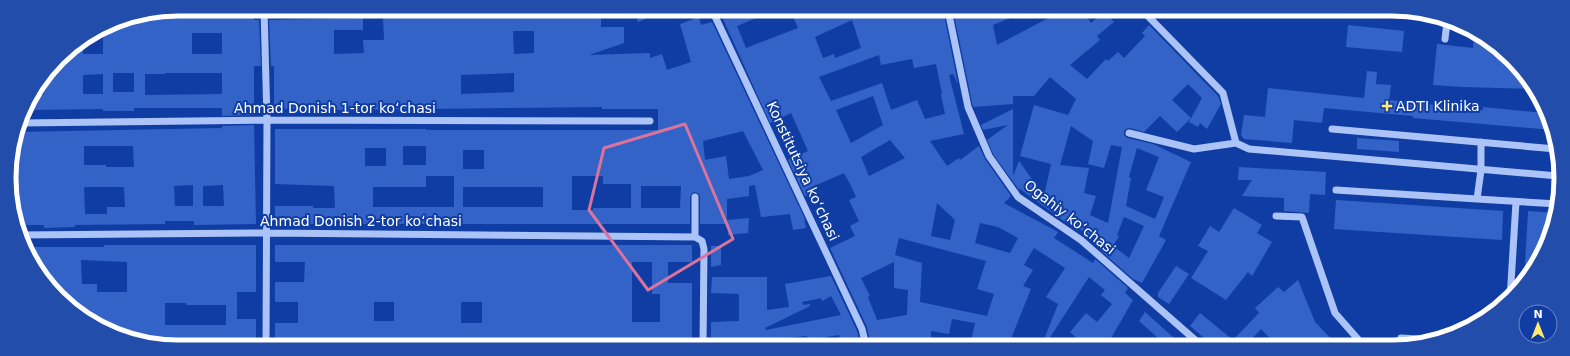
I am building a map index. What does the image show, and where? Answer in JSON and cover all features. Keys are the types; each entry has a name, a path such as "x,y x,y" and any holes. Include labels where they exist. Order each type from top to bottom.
{"street":[{"path":"264,16 267,120 266,340"},
{"name":"Konstitutsiya koʻchasi","path":"715,16 862,329 865,340"},
{"name":"Ogahiy koʻchasi","path":"949,16 968,107 989,156 1018,197 1081,240 1195,340"},
{"path":"1148,16 1223,93 1236,143"},
{"path":"1445,40 1447,26"},
{"name":"Ahmad Donish 1-tor koʻchasi","path":"26,123 267,120 650,121"},
{"path":"1332,129 1551,149"},
{"path":"1129,133 1194,149 1236,143 1249,149 1554,176"},
{"path":"1477,199 1481,170 1481,142"},
{"path":"1336,190 1552,204"},
{"path":"695,197 695,237"},
{"path":"1511,289 1516,202"},
{"path":"1276,216 1302,217 1335,313 1359,340"},
{"name":"Ahmad Donish 2-tor koʻchasi","path":"26,235 267,233 695,237 702,241 704,249 703,340"},
{"path":"1401,338 1414,339"}],"highlighted area":[{"path":"685,124 733,239 648,290 589,210 604,148"}],"building":[{"path":"601,16 601,27 624,27 624,43 589,55 650,53 650,58 662,54 667,70 691,62 680,24 699,17 701,25 712,22 804,217 806,228 793,230 790,214 761,217 755,185 749,186 749,196 727,199 727,224 700,224 700,197 699,194 695,192 692,193 690,197 690,224 275,224 275,206 313,206 313,208 335,208 334,186 275,184 275,129 658,130 658,109 602,109 602,107 335,110 335,108 274,109 274,66 271,66 269,20 363,18 363,30 334,30 334,54 364,53 363,40 384,40 383,18","holes":["513,31 534,31 534,53 514,54","514,73 514,92 461,94 461,75","743,131 763,170 749,176 729,179 726,156 705,160 703,141","403,146 426,146 426,165 403,165","365,148 386,148 386,166 365,166","463,150 484,150 484,169 463,169","426,176 454,176 454,207 373,207 373,187 426,187","572,176 603,176 603,184 631,184 631,208 593,208 593,210 572,210","641,186 681,186 680,208 641,208","463,187 543,187 543,207 463,207"]},
{"path":"636,16 653,16 638,22"},
{"path":"722,16 761,16 737,26 746,48 798,28 793,16 944,16 958,84 953,74 949,75 964,134 930,141 947,166 959,158 960,160 979,146 985,159 1011,196 1004,203 1058,232 1054,238 1093,263 1095,259 1128,288 1125,293 1133,300 1110,340 1079,340 1070,332 1086,313 1097,322 1112,304 1101,295 1105,290 1089,277 1049,339 1045,337 1058,304 1046,297 1065,268 1034,248 1024,265 1033,270 1023,286 1031,289 1010,340 971,340 975,323 952,319 949,334 931,331 931,340 870,340 867,327 830,248 855,236 850,226 859,221 849,200 856,197 844,173 812,187 814,192 805,196 788,160 808,151 791,113 770,123","holes":["852,20 861,48 835,58 834,54 823,58 815,37","879,55 881,65 912,59 914,68 936,64 945,114 925,119 917,100 891,110 882,83 831,101 819,77","873,96 883,125 851,143 836,110","890,140 905,158 869,176 861,157","937,203 955,220 950,240 931,236","980,223 998,227 1018,238 1010,253 975,243","899,238 986,261 977,289 994,294 987,316 920,302 922,263 895,255","894,262 894,288 908,290 907,315 877,320 868,297 870,296 861,278"]},
{"path":"954,16 1015,16 993,25 997,45 1053,16 1086,16 1091,23 1100,16 1115,16 1111,19 1114,22 1097,36 1100,40 1070,65 1087,79 1106,59 1108,61 1118,52 1124,58 1145,36 1142,33 1149,25 1218,96 1221,104 1207,129 1200,123 1198,127 1189,122 1202,98 1188,84 1172,100 1191,118 1177,132 1160,116 1144,132 1130,128 1124,131 1124,135 1127,138 1153,144 1191,162 1159,236 1166,240 1142,283 1133,279 1100,250 1101,247 1085,233 1066,220 1065,222 1020,189 1019,190 993,154 987,140 1008,125 983,130 981,125 1013,109 1013,176 1019,161 1044,196 1051,164 1020,156 1034,105 1068,115 1076,99 1050,77 1034,96 1013,96 1013,104 973,107","holes":["1071,126 1093,141 1088,164 1104,168 1111,145 1122,147 1108,223 1090,215 1096,196 1084,193 1089,168 1060,165","1137,148 1159,157 1146,190 1164,197 1155,219 1126,206 1131,178 1129,177","1124,217 1144,226 1129,258 1113,246 1119,236 1117,235"]},
{"path":"157,17 254,17 254,20 259,20 261,66 254,66 254,115 222,116 222,108 134,108 134,111 103,111 103,109 31,110 39,95 44,95 44,86 49,79 63,63 79,49 83,46 83,54 103,54 103,35 116,28 146,19","holes":["192,33 222,33 222,54 192,54","113,73 134,73 134,92 113,92","222,73 222,94 145,95 145,74","103,74 103,94 83,94 83,75"]},
{"path":"1348,25 1404,31 1402,52 1346,47"},
{"path":"1474,38 1491,49 1507,63 1527,89 1433,85 1437,44 1473,48"},
{"path":"1367,71 1377,72 1376,84 1391,85 1389,100 1483,110 1483,107 1540,113 1546,129 1413,118 1413,116 1324,108 1322,123 1294,120 1292,143 1244,139 1241,135 1244,115 1265,117 1268,88 1364,98"},
{"path":"254,125 256,224 194,225 194,221 165,221 165,224 75,225 75,227 44,228 44,225 24,225 19,210 16,189 17,157 23,132 222,128 222,126","holes":["84,146 133,146 134,167 84,165","193,185 193,206 175,206 174,186","223,185 224,206 203,206 203,186","84,187 124,187 125,207 107,207 107,214 85,214"]},
{"path":"1357,138 1399,141 1399,152 1357,149"},
{"path":"1239,167 1326,172 1325,195 1310,194 1309,213 1284,211 1284,198 1242,196 1252,180 1238,180"},
{"path":"1336,200 1503,211 1502,240 1334,229"},
{"path":"1234,208 1262,225 1257,233 1272,242 1252,276 1248,272 1226,300 1191,278 1208,251 1198,246 1210,226 1219,232"},
{"path":"1528,211 1550,213 1542,240 1525,272"},
{"path":"749,218 748,233 728,235 727,220"},
{"path":"104,245 256,245 256,292 237,292 237,319 256,319 256,339 157,339 116,328 88,313 63,293 49,277 32,247 104,247","holes":["81,260 127,262 127,292 97,292 97,284 82,284","165,303 186,303 186,305 226,305 226,325 165,325"]},
{"path":"275,245 692,245 692,262 668,262 668,283 692,283 692,338 632,338 632,340 482,340 482,338 275,338 275,323 298,323 298,302 275,302 275,282 304,282 305,262 275,262","holes":["632,262 652,262 652,294 660,294 660,322 632,322","374,302 394,302 394,321 374,321","461,302 482,302 482,323 461,323"]},
{"path":"711,246 721,246 721,265 711,267"},
{"path":"1176,266 1189,274 1169,304 1158,297 1158,293"},
{"path":"831,276 857,331 859,340 840,340 839,335 820,338 820,340 808,340 807,336 788,338 788,340 711,340 711,322 739,321 739,294 711,293 712,277 767,277 767,310 789,307 785,284","holes":["831,296 841,315 766,330 765,328 810,306 810,304 803,305 802,302 821,298 822,301"]},
{"path":"1298,280 1315,322 1332,340 1272,340 1261,329 1251,340 1233,340 1259,313 1255,308 1278,287 1284,292"},
{"path":"1145,312 1176,340 1160,340 1139,321"},
{"path":"1200,313 1233,340 1207,340 1190,326"}],"place":[{"name":"ADTI Klinika","path":"1387,106"}]}
